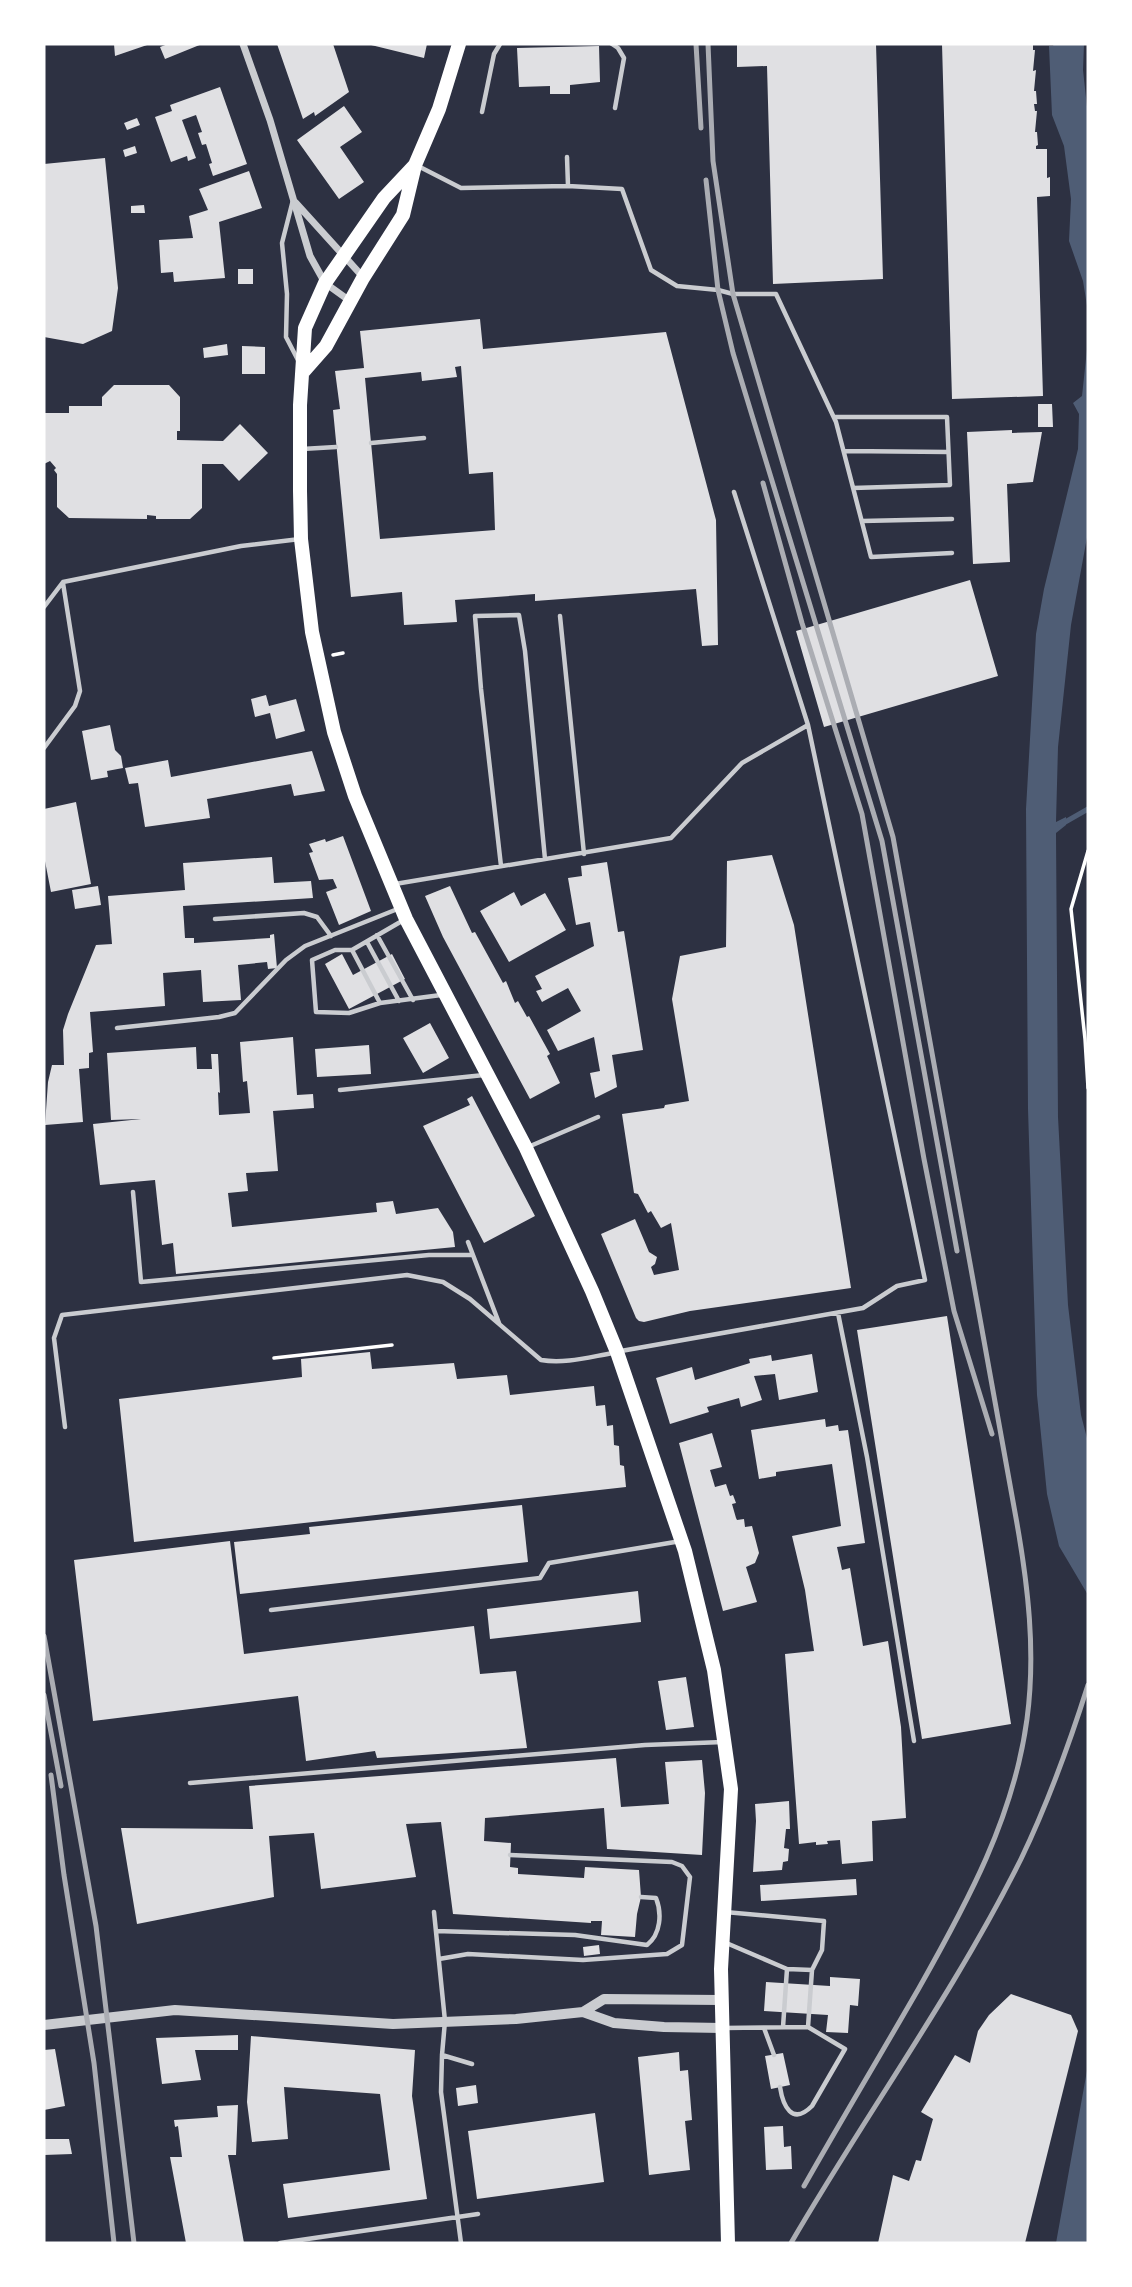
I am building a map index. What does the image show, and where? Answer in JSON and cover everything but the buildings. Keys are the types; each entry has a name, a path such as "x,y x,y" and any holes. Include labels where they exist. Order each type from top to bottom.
{"main road":[{"path":"304,371 326,346 363,278 403,215 415,164 439,109 459,44"},
{"path":"415,164 383,198 325,283 305,328 300,449 301,539 312,632 334,732 355,796 391,885 549,1194 617,1352 681,1541 714,1670 731,1789 721,2000 728,2243"}],"street":[{"path":"243,44 310,256 325,283 350,301"},
{"path":"293,200 363,278"},
{"path":"583,2012 604,1999 721,2000"},
{"path":"44,2025 175,2010 393,2024 516,2019 583,2012 614,2023 722,2028"}],"lane":[{"path":"482,112 494,54 500,44"},
{"path":"612,44 624,58 615,108"},
{"path":"567,157 568,186"},
{"path":"415,164 461,188 622,188 651,270 677,286 718,289 733,293 776,294 834,416 871,557 952,553"},
{"path":"293,200 282,243 287,294 286,337 304,371"},
{"path":"834,416 947,416 950,485 853,488"},
{"path":"371,443 424,438"},
{"path":"300,449 336,447"},
{"path":"844,451 948,452"},
{"path":"65,1427 54,1338 62,1315 407,1275 443,1282 470,1299 541,1360 555,1362 863,1308 897,1286 925,1280 808,725 734,492"},
{"path":"862,521 952,519"},
{"path":"44,607 63,582 241,546 301,539"},
{"path":"44,748 75,706 80,691 63,582"},
{"path":"501,866 475,616 519,615 525,651 545,859"},
{"path":"560,616 584,854"},
{"path":"391,885 671,838 742,763 808,725"},
{"path":"215,919 304,913 317,917 331,936"},
{"path":"404,913 377,935 352,950 335,950 312,960 316,1012 349,1013 380,1003 445,994"},
{"path":"117,1028 235,1013 286,960 306,946 404,913"},
{"path":"377,935 414,1000"},
{"path":"367,942 399,1002"},
{"path":"352,950 380,1003"},
{"path":"340,1090 488,1074"},
{"path":"526,1148 598,1116"},
{"path":"132,1192 142,1282 429,1255 473,1255"},
{"path":"468,1242 499,1324"},
{"path":"838,1313 867,1457 914,1741"},
{"path":"271,1611 540,1578 549,1563 681,1541"},
{"path":"190,1783 645,1745 724,1742"},
{"path":"439,1959 468,1954 583,1960 667,1954 682,1945 690,1877 682,1866 672,1862 510,1855"},
{"path":"436,1931 575,1935 647,1945 654,1940 662,1912 656,1898 641,1897"},
{"path":"434,1912 444,2021 441,2092 461,2243"},
{"path":"724,1912 824,1921 822,1950 812,1970 808,2027"},
{"path":"722,1941 787,1969 812,1970"},
{"path":"783,2027 787,1969"},
{"path":"722,2028 808,2027 845,2049 812,2106 805,2113 797,2115 788,2111 780,2087"},
{"path":"764,2028 774,2054"},
{"path":"442,2055 472,2064"},
{"path":"280,2243 478,2214"}],"path":[{"path":"1088,851 1071,909 1088,1088"},
{"path":"274,1358 335,1354 392,1345"}],"water":[{"path":"1084,44 1083,70 1088,116 1088,312 1083,281 1069,241 1071,199 1064,146 1052,115 1049,46"},
{"path":"1088,340 1088,532 1071,625 1058,747 1056,822 1066,817 1066,825 1056,833 1058,1117 1068,1305 1081,1415 1088,1442 1088,1595 1059,1546 1047,1494 1037,1395 1028,1109 1026,809 1036,634 1044,589 1078,449 1079,414 1073,403 1082,396"},
{"path":"1088,2065 1088,2243 1056,2243"}],"waterway":[{"path":"1060,825 1088,809"}],"railway":[{"path":"696,44 701,128"},
{"path":"708,44 713,161 733,294 893,837 1016,1518 1031,1644 1030,1694 1021,1755 1000,1825 971,1891 937,1956 804,2186"},
{"path":"706,180 718,290 733,353 882,841 957,1251"},
{"path":"763,483 802,623 862,814 954,1311 992,1434"},
{"path":"44,1636 96,1926 134,2243"},
{"path":"791,2243 939,2005 995,1909 1040,1817 1066,1752 1088,1685"},
{"path":"44,1695 61,1786"},
{"path":"51,1775 94,2063 114,2243"}]}
